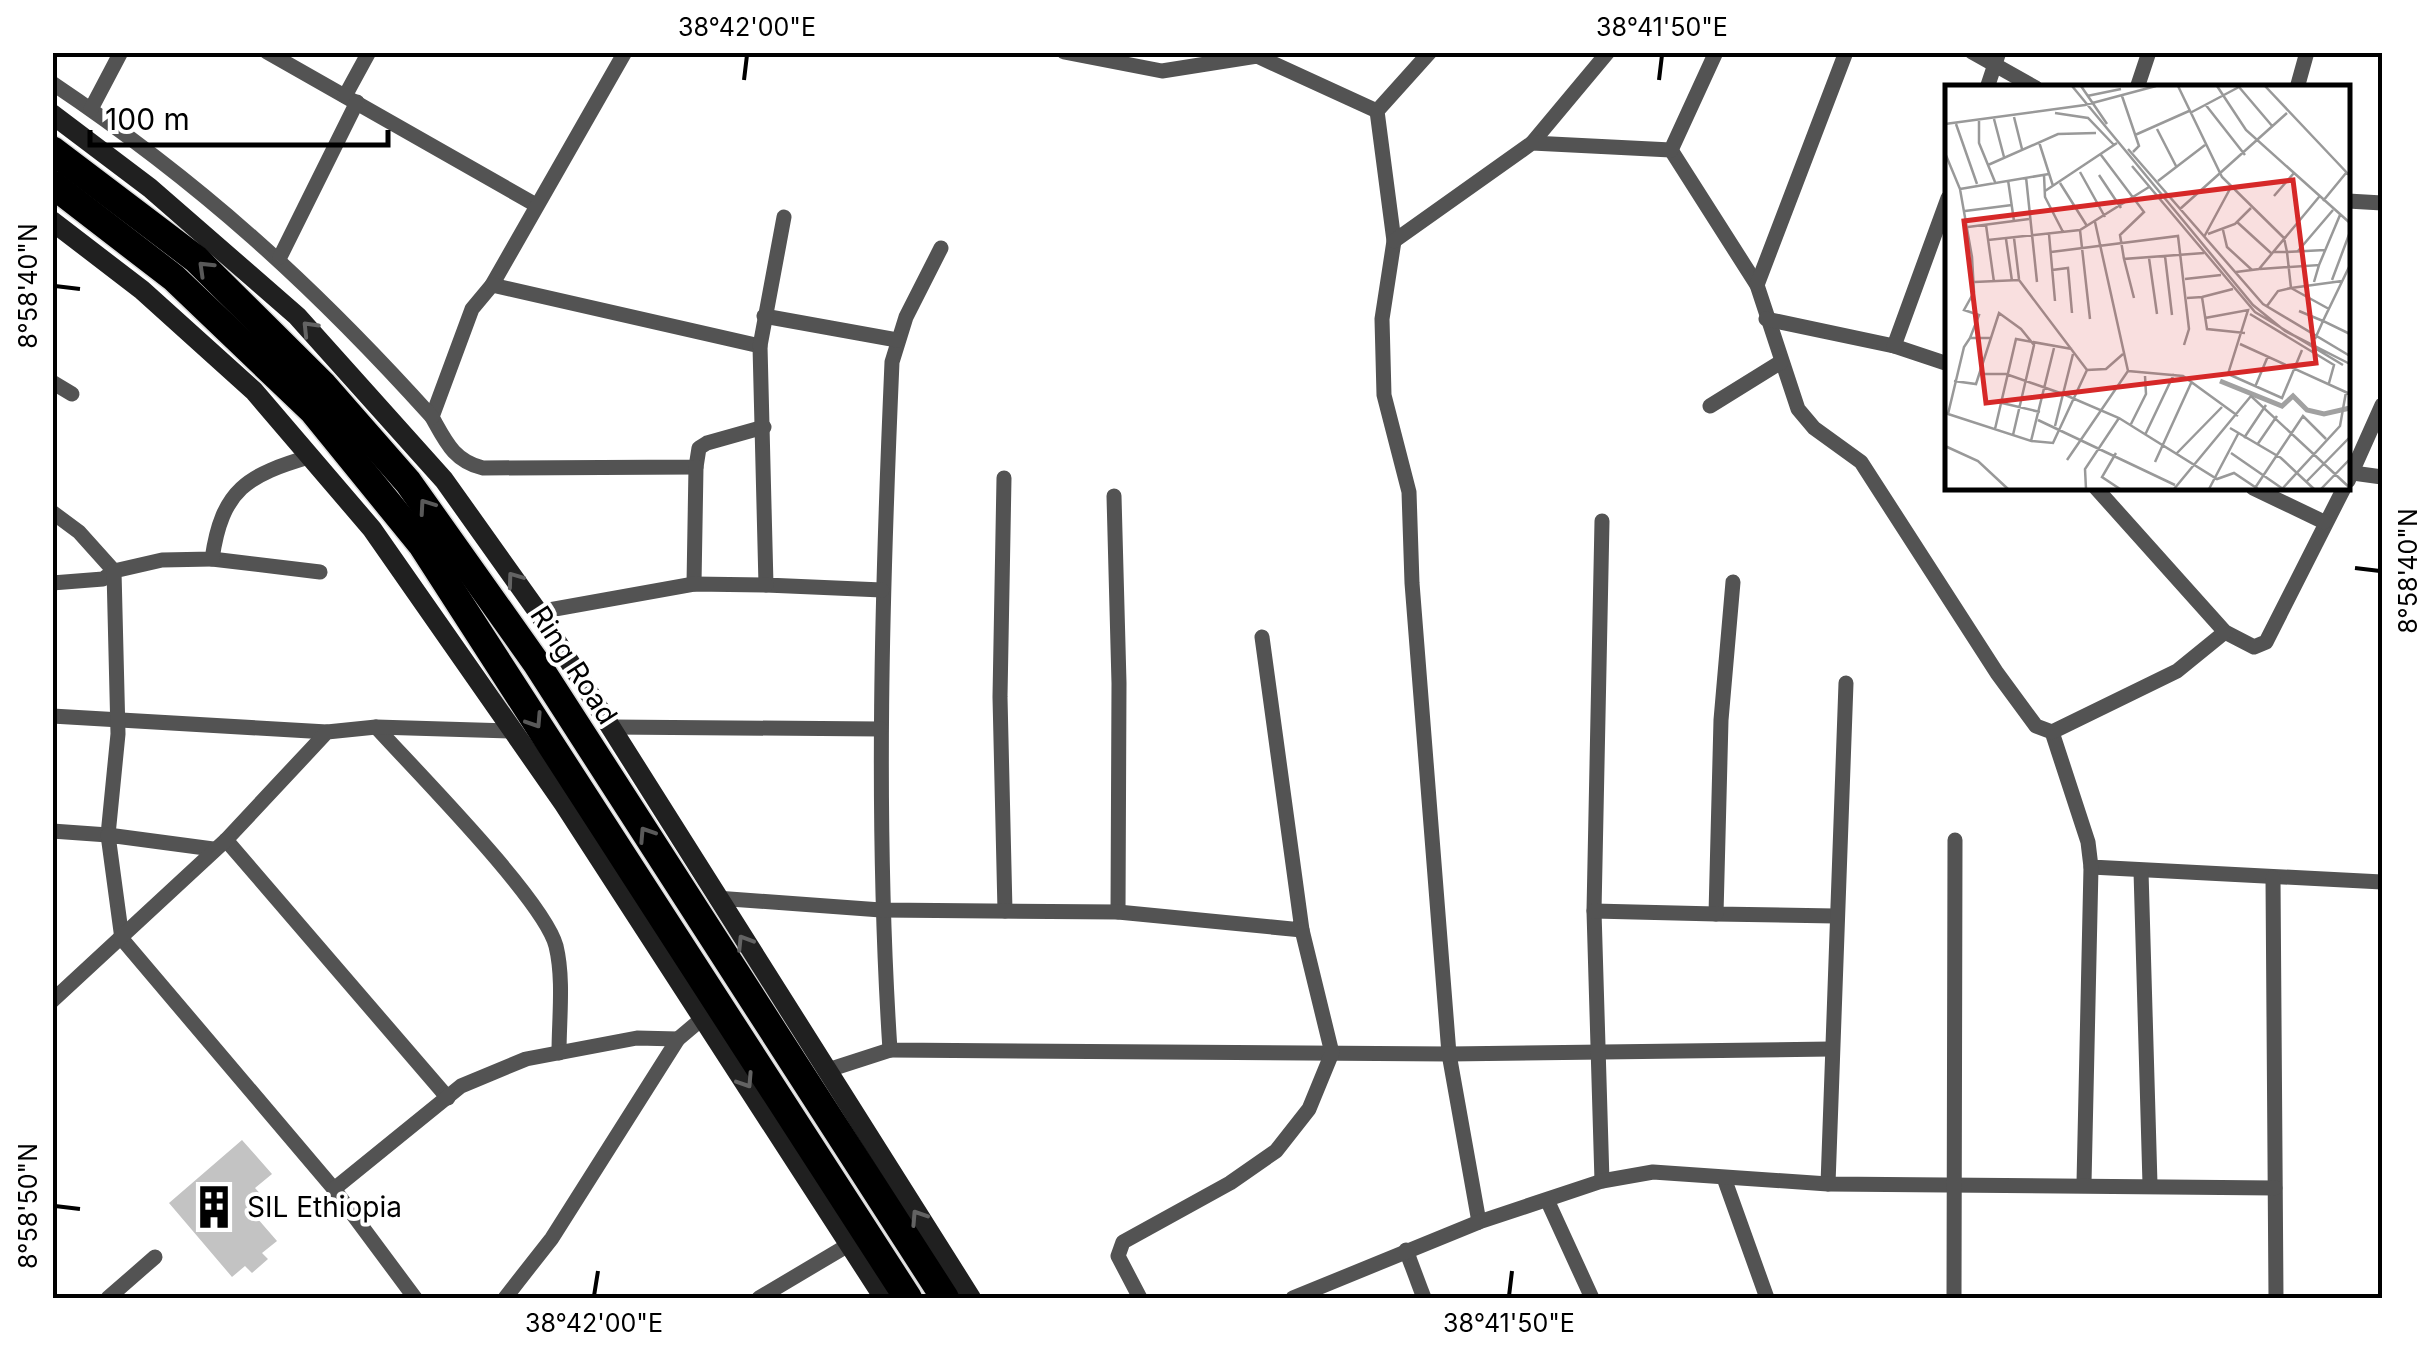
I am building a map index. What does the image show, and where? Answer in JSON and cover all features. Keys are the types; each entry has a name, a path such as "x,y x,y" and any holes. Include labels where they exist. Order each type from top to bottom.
{"highway":[{"name":"Ring Road","path":"52,150 196,259 323,385 408,482 537,664 945,1298"},
{"path":"52,184 174,278 313,410 422,544 908,1298"}],"street":[{"path":"91,109 122,52"},
{"path":"267,52 536,205"},
{"path":"280,257 369,52"},
{"path":"432,417 472,309 492,286 625,52"},
{"path":"1064,52 1162,70 1257,54 1377,111"},
{"path":"1430,52 1377,111 1394,240 1382,319 1384,395 1411,509 1412,582 1448,1054 1479,1222"},
{"path":"1394,240 1532,143 1608,52"},
{"path":"1670,150 1716,52"},
{"path":"1757,285 1846,52"},
{"path":"1972,52 1997,58 2032,85"},
{"path":"2138,85 2149,52"},
{"path":"2298,85 2307,52"},
{"path":"1988,85 1997,58"},
{"path":"52,82 280,257 432,417 449,448 464,463 483,468 696,467"},
{"path":"52,114 163,199 298,316 444,480 538,612 824,1071 971,1298"},
{"path":"1532,143 1670,150"},
{"path":"1670,150 1757,285 1798,409 1814,428 1861,462 1997,673 2036,726 2052,732 2177,671 2225,632"},
{"path":"2350,201 2382,203"},
{"path":"1894,346 1945,206"},
{"path":"766,585 760,346 784,217"},
{"path":"52,221 187,328 254,392 312,456 421,595 704,1017 884,1298"},
{"path":"890,1050 881,910 880,730 882,590 897,340 941,248"},
{"path":"492,286 760,346"},
{"path":"764,316 897,340"},
{"path":"1766,319 1894,346 1945,363"},
{"path":"1710,406 1781,362"},
{"path":"52,382 72,394"},
{"path":"2350,476 2382,405"},
{"path":"694,584 699,448 764,426"},
{"path":"212,560 216,528 228,502 247,481 269,468 312,456"},
{"path":"2350,480 2382,477"},
{"path":"1004,478 1000,697 1005,911"},
{"path":"2098,490 2225,632 2254,647 2266,642 2342,490"},
{"path":"2257,490 2324,522"},
{"path":"1114,496 1119,683 1118,912"},
{"path":"52,512 79,532 114,571 118,719 108,835 122,939 334,1189 415,1298"},
{"path":"1602,522 1594,911 1602,1181"},
{"path":"52,584 103,579 114,571 162,560 212,560 320,572"},
{"path":"1716,914 1721,720 1733,582"},
{"path":"538,612 694,584 882,590"},
{"path":"1140,1298 1118,1256 1123,1242 1230,1183 1276,1151 1309,1109 1332,1053 1302,930 1262,638"},
{"path":"1828,1184 1846,683"},
{"path":"52,716 185,727 328,732 376,728 514,731"},
{"path":"376,728 545,922 558,960 559,1053"},
{"path":"610,728 880,730"},
{"path":"52,1000 122,939 328,732"},
{"path":"2052,732 2088,842 2091,867 2084,1183"},
{"path":"52,831 219,844 448,1098"},
{"path":"1954,1298 1955,840"},
{"path":"2091,867 2382,882"},
{"path":"2141,871 2150,1184"},
{"path":"2274,878 2276,1298"},
{"path":"716,898 881,910 1118,912 1302,930"},
{"path":"1594,911 1835,916"},
{"path":"505,1298 552,1238 678,1039 704,1017"},
{"path":"334,1189 461,1086 526,1058 637,1038 678,1039"},
{"path":"824,1071 890,1050 1448,1054 1830,1049"},
{"path":"1294,1298 1479,1222 1602,1181 1672,1170 1724,1178 1828,1184 2084,1183 2274,1188"},
{"path":"1724,1178 1767,1298"},
{"path":"1548,1202 1592,1298"},
{"path":"760,1298 850,1244"},
{"path":"1406,1250 1424,1298"},
{"path":"108,1298 155,1256"}],"building":[{"name":"SIL Ethiopia","path":"242,1140 272,1174 255,1188 265,1199 251,1211 277,1241 262,1253 268,1259 252,1273 245,1266 232,1277 169,1203"}],"place":[{"name":"SIL Ethiopia","path":"214,1207"}]}
